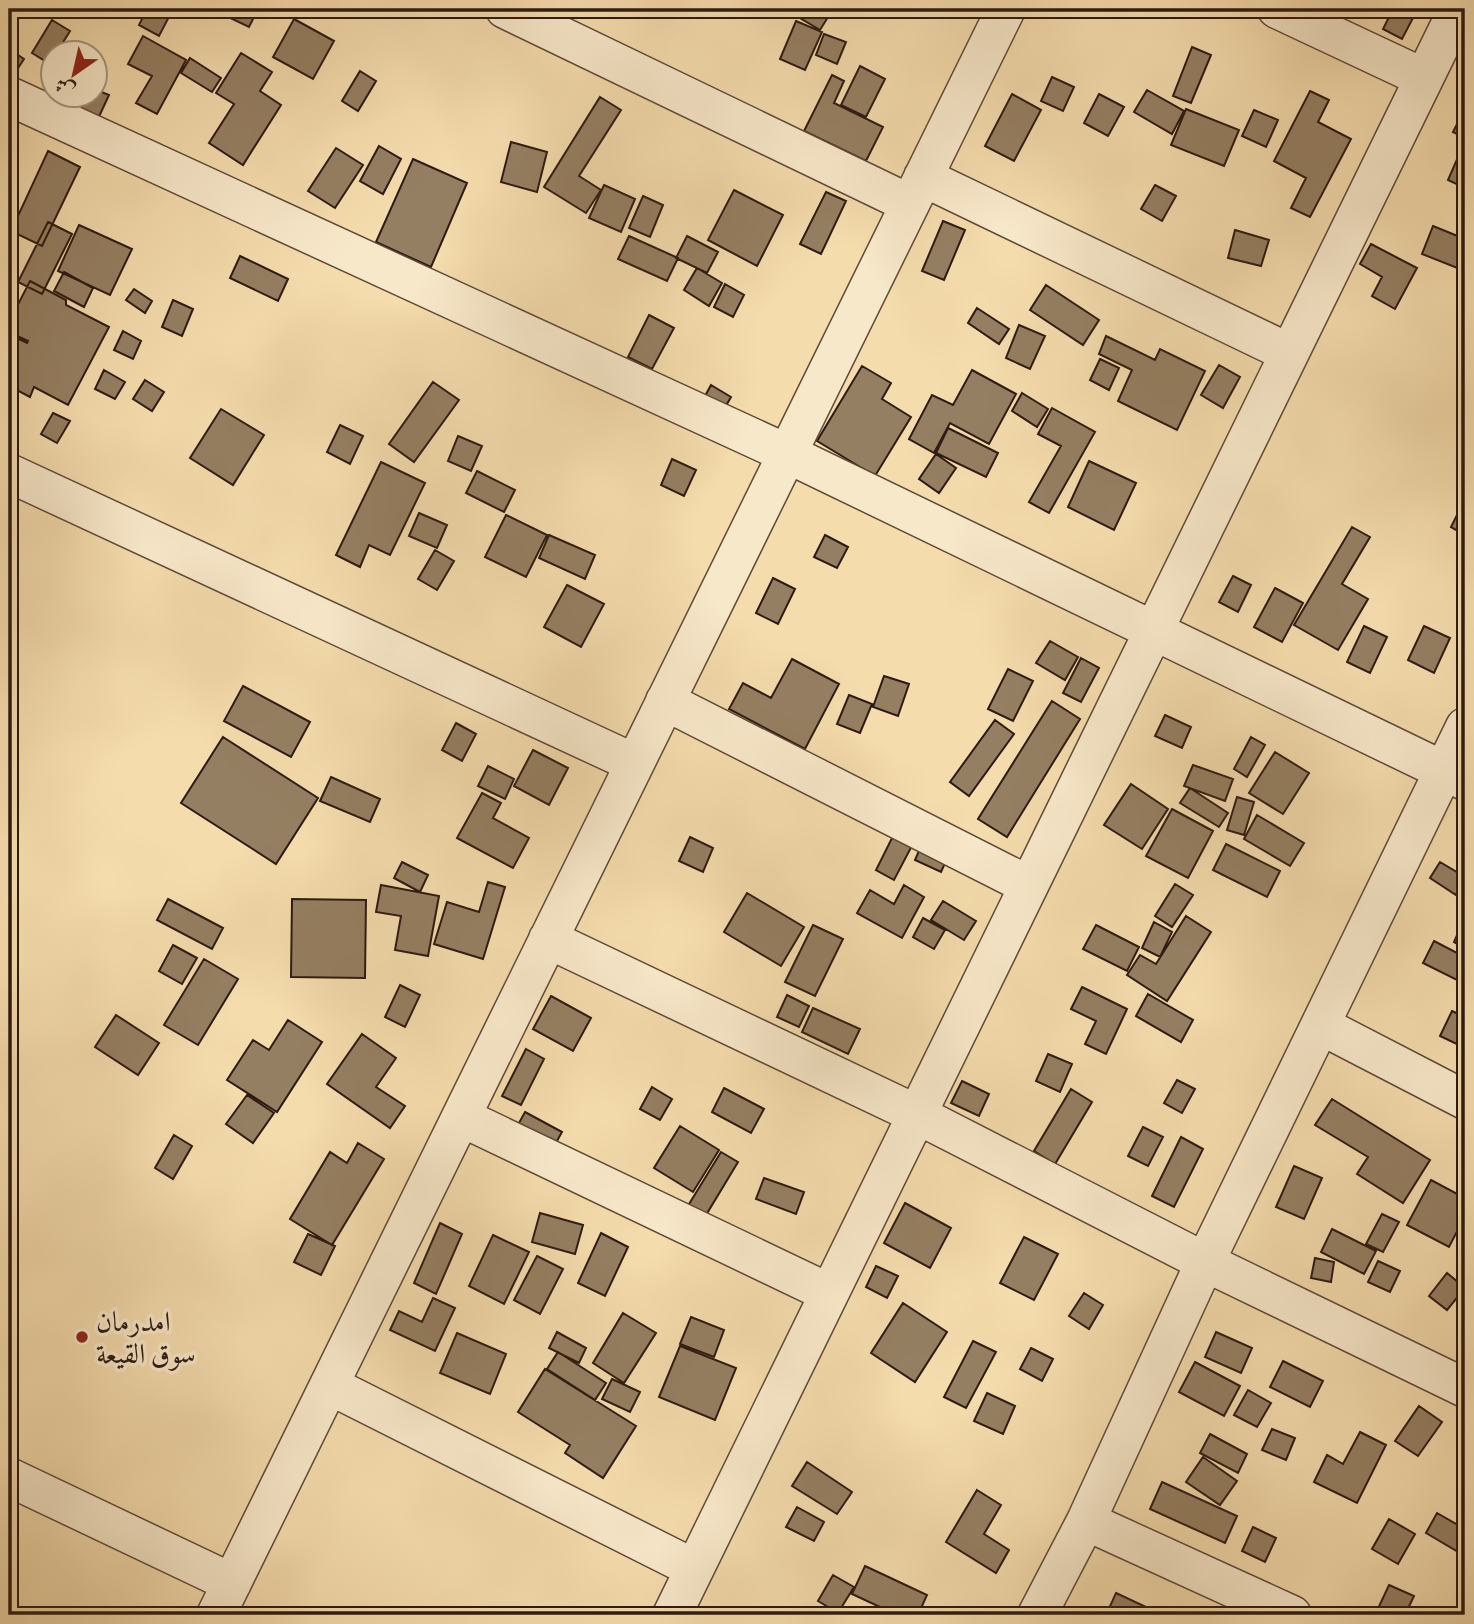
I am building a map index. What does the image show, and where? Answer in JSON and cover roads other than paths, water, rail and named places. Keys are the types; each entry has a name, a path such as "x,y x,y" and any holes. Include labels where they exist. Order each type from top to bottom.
{"street":[{"path":"505,9 1289,353"},
{"path":"9,1477 224,1599 1006,9"},
{"path":"1277,9 1424,78"},
{"path":"672,1615 1458,9"},
{"path":"9,96 788,454 1455,776"},
{"path":"9,473 634,763"},
{"path":"665,701 1028,885"},
{"path":"1037,1615 1086,1521 1205,1262 1322,1026 1455,776 1465,727"},
{"path":"548,939 916,1114 1205,1262 1465,1388"},
{"path":"1322,1026 1465,1100"},
{"path":"461,1117 829,1293"},
{"path":"329,1385 693,1568"},
{"path":"1086,1521 1292,1615"}],"place":[{"name":"امدرمان سوق القيعة","path":"82,1337"}]}
